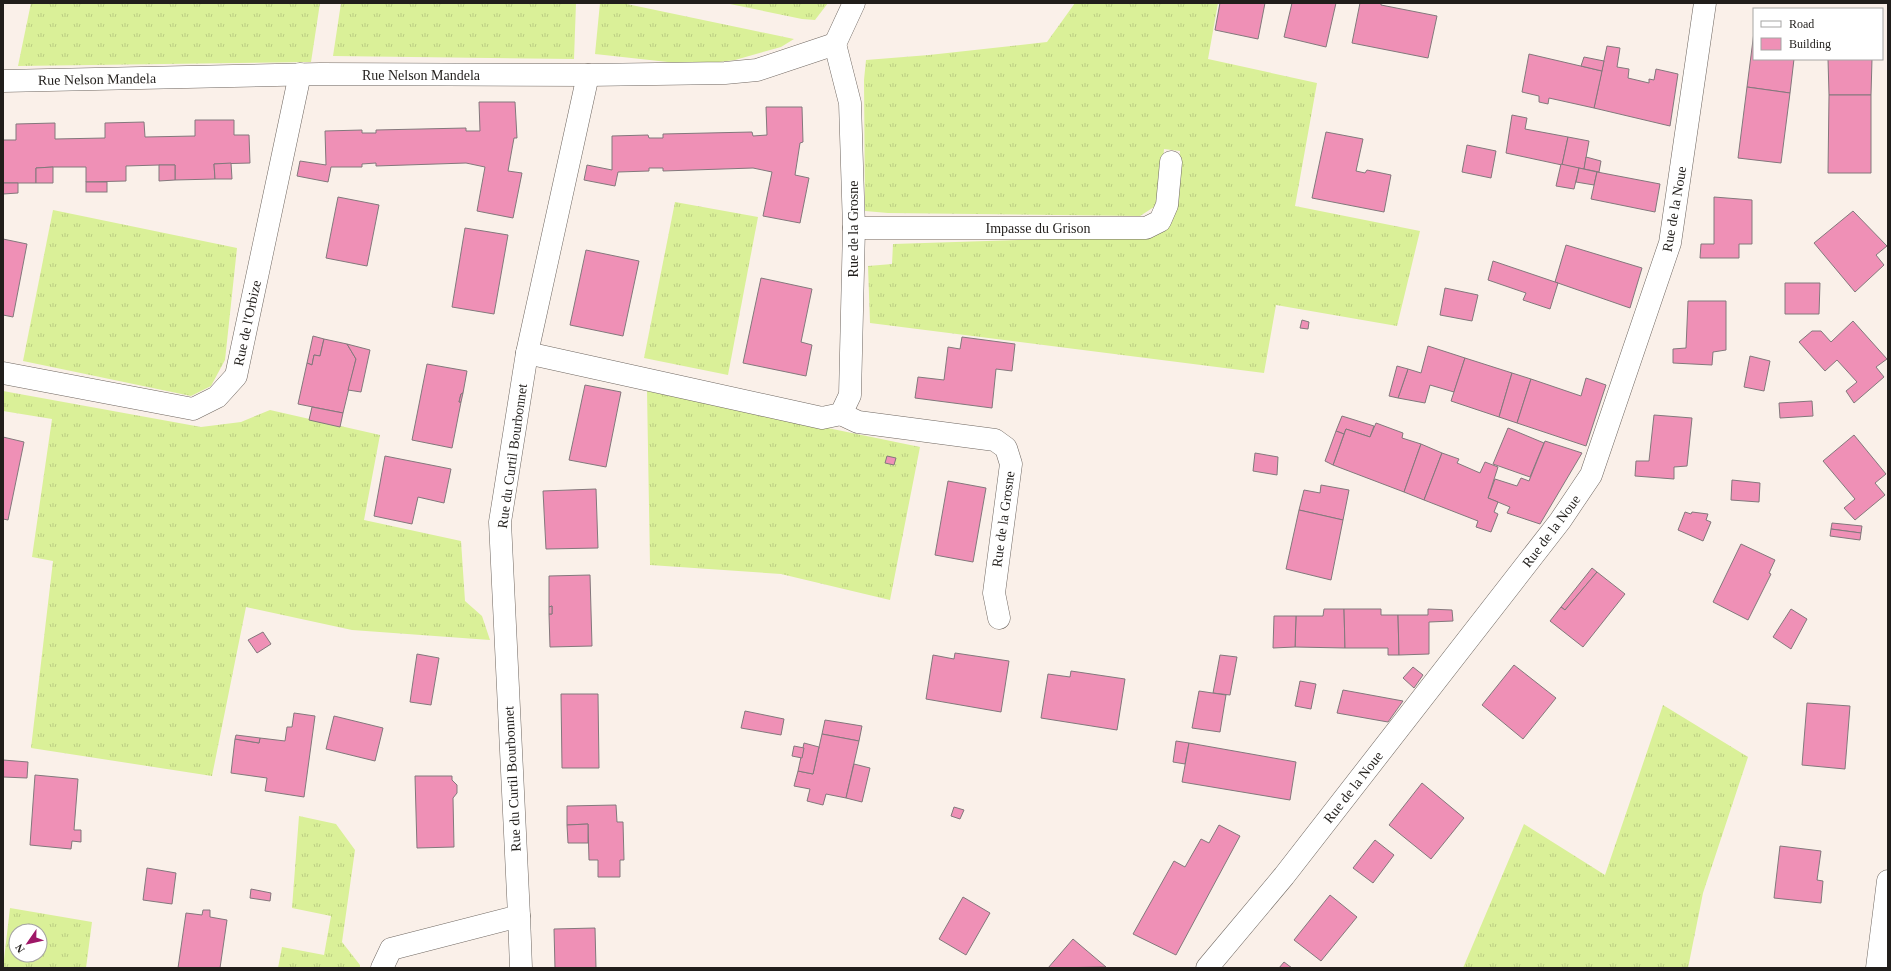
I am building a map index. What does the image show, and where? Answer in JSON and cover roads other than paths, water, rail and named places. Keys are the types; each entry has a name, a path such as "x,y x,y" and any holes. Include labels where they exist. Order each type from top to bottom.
{"street":[{"path":"835,44 854,3"},
{"name":"Rue de la Noue","path":"1208,968 1284,876 1560,521 1591,476 1670,243 1705,3"},
{"name":"Rue Nelson Mandela","path":"3,81 300,74 725,74 757,70 835,44"},
{"name":"Rue de la Grosne","path":"835,44 850,103 854,228 850,395 841,414 858,422 995,440 1006,448 1011,464 994,593 999,618"},
{"name":"Rue de l'Orbize","path":"3,373 193,409 217,397 236,376 300,74"},
{"name":"Rue du Curtil Bourbonnet","path":"521,968 500,522 527,353 588,75"},
{"name":"Impasse du Grison","path":"854,228 1146,228 1160,221 1167,205 1171,162"},
{"path":"527,353 822,418 841,414"},
{"path":"1877,968 1888,881"},
{"path":"382,968 391,950 519,916"}]}
